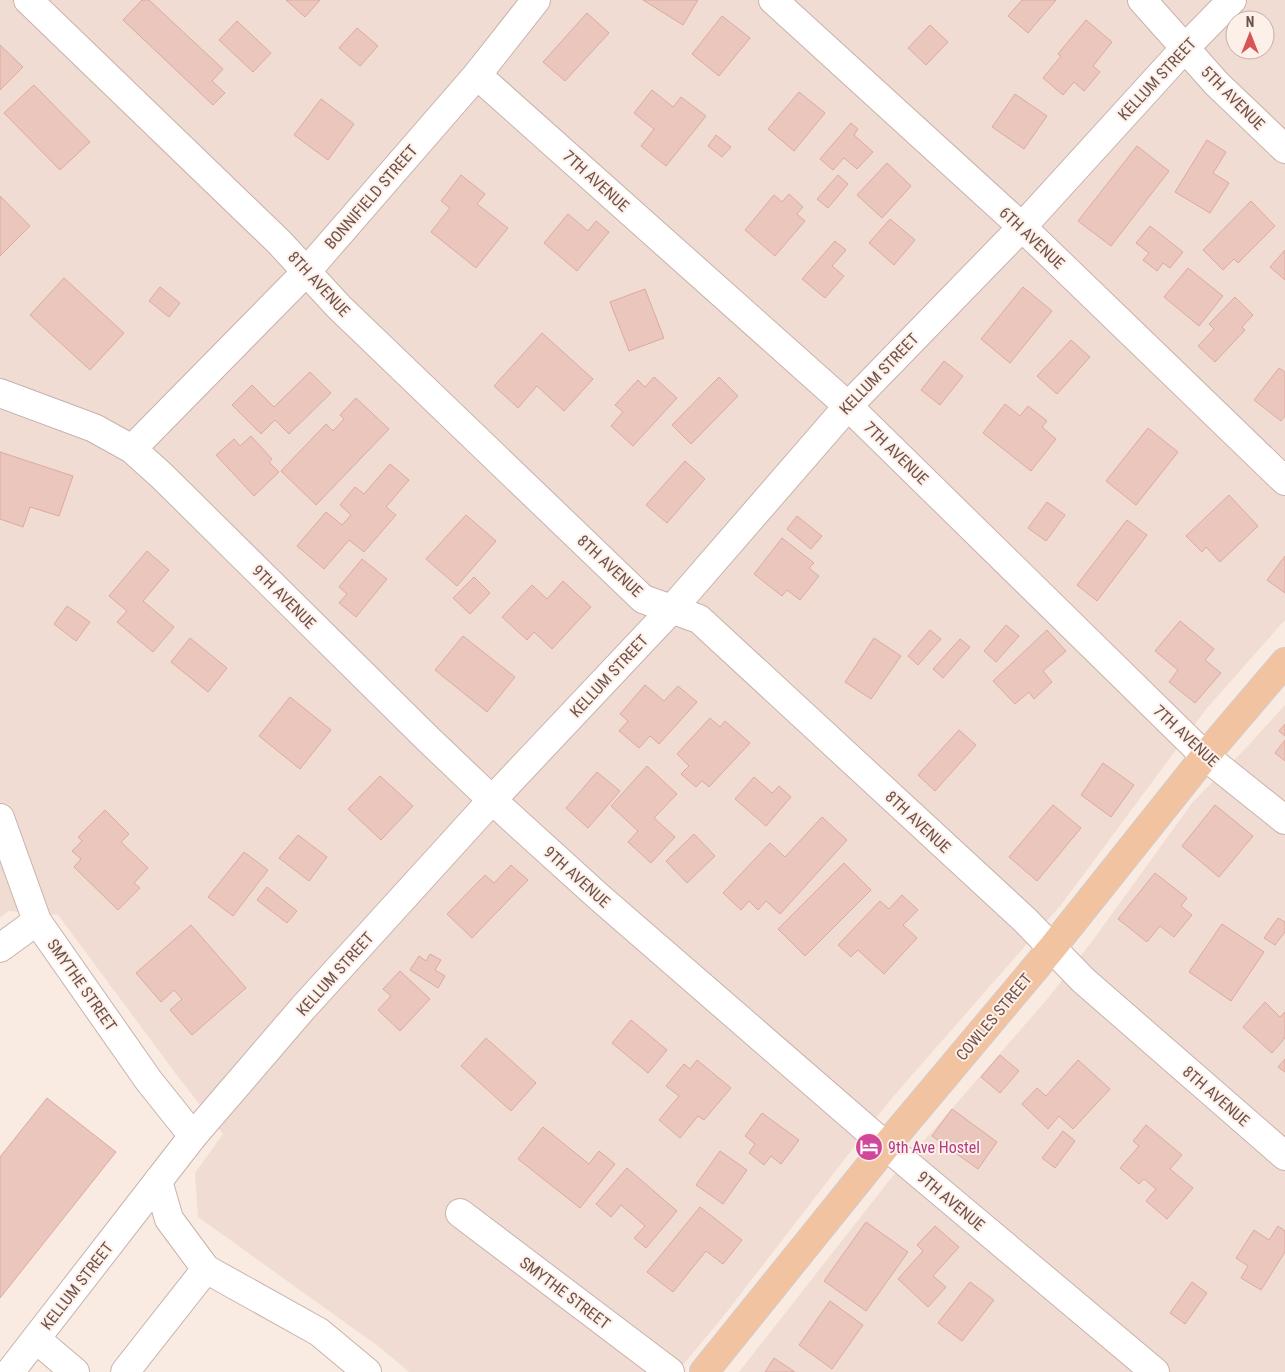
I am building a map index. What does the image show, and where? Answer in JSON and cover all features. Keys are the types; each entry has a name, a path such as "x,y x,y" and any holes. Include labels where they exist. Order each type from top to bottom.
{"main road":[{"name":"COWLES STREET","path":"704,1372 886,1146 1052,948 1204,756 1285,662"}],"street":[{"name":"8TH AVENUE","path":"28,0 279,242 346,314 644,599 699,619 1025,920 1083,980 1285,1156"},
{"name":"BONNIFIELD STREET","path":"132,449 306,272 476,75 536,0"},
{"name":"6TH AVENUE","path":"772,0 1022,227 1285,481"},
{"name":"5TH AVENUE","path":"1142,0 1217,84 1285,149"},
{"name":"KELLUM STREET","path":"10,1372 193,1136 303,1008 492,800 672,609 848,406 1022,227 1184,49 1232,0"},
{"name":"7TH AVENUE","path":"476,75 848,406 1204,756 1285,820"},
{"name":"9TH AVENUE","path":"0,393 94,428 132,449 492,800 599,897 886,1146 1155,1372"},
{"name":"SMYTHE STREET","path":"0,818 37,921 148,1081 193,1136"},
{"path":"0,948 37,921"},
{"path":"158,1181 169,1219 206,1270 319,1332 366,1372"},
{"name":"SMYTHE STREET","path":"460,1213 670,1372"},
{"path":"125,1372 206,1270"},
{"path":"36,1339 75,1372"}],"shaded area":[{"path":"0,0 1285,0 1285,620 1207,708 1061,905 891,1099 722,1318 677,1372 409,1372 382,1349 198,1217 195,1173 223,1134 58,915 8,911 0,918"},
{"path":"1285,705 1285,1372 739,1372 888,1182 1049,997 1096,936 1192,803"}],"building":[{"path":"142,0 149,0 223,69 212,81 225,93 213,105 123,20"},
{"path":"286,0 320,0 305,17"},
{"path":"643,0 698,0 683,25"},
{"path":"1022,0 1056,0 1028,33 1008,16"},
{"path":"587,13 609,33 565,81 543,62"},
{"path":"722,16 750,38 719,76 692,54"},
{"path":"1086,20 1112,42 1093,66 1100,72 1084,91 1074,82 1063,95 1043,78 1061,56 1058,54"},
{"path":"237,21 271,53 253,72 219,40"},
{"path":"930,25 948,42 926,65 908,48"},
{"path":"357,28 378,46 360,66 339,48"},
{"path":"0,45 23,67 0,90"},
{"path":"34,85 90,142 60,170 4,113"},
{"path":"652,90 673,107 681,97 706,116 666,166 641,146 654,129 634,113"},
{"path":"799,92 825,113 794,151 768,129"},
{"path":"1015,94 1047,116 1024,149 992,127"},
{"path":"321,99 354,124 328,160 294,135"},
{"path":"851,123 858,129 854,135 873,152 857,169 844,158 833,170 820,159"},
{"path":"716,135 731,147 722,157 708,146"},
{"path":"1207,140 1226,152 1213,173 1229,183 1210,213 1175,192"},
{"path":"1137,146 1169,171 1111,246 1078,221"},
{"path":"887,163 911,186 882,218 857,195"},
{"path":"461,175 485,194 477,204 508,228 476,268 431,232 450,208 441,201"},
{"path":"838,175 848,184 828,208 817,199"},
{"path":"789,194 803,207 797,214 805,221 775,256 745,230 774,195 782,202"},
{"path":"0,196 30,226 0,256"},
{"path":"1251,201 1275,226 1238,263 1234,259 1223,270 1203,250"},
{"path":"568,214 588,231 596,221 609,232 577,271 544,243"},
{"path":"890,219 915,240 894,265 869,243"},
{"path":"1150,226 1183,252 1170,268 1163,263 1157,271 1143,260 1149,253 1136,243"},
{"path":"835,241 846,250 832,266 844,276 825,298 802,279"},
{"path":"1285,250 1285,280 1270,267"},
{"path":"1188,268 1223,296 1199,326 1164,297"},
{"path":"64,278 124,333 90,370 30,315"},
{"path":"160,287 180,303 169,317 149,301"},
{"path":"1023,287 1052,311 1010,363 981,339"},
{"path":"645,289 664,338 629,351 610,302"},
{"path":"1235,297 1253,315 1242,327 1245,330 1215,362 1198,346 1214,329 1209,324"},
{"path":"542,333 593,379 564,411 537,386 518,408 494,386"},
{"path":"1071,340 1090,357 1057,394 1037,376"},
{"path":"944,361 963,376 940,405 921,390"},
{"path":"1279,368 1285,372 1285,416 1281,421 1254,400"},
{"path":"310,372 331,393 289,434 275,420 261,434 232,405 252,385 274,407"},
{"path":"654,377 677,398 633,446 611,426 623,412 615,405 638,380 645,387"},
{"path":"719,377 738,396 691,444 672,425"},
{"path":"356,398 389,429 316,505 281,471 326,424 333,431 344,419 340,415"},
{"path":"1005,404 1020,416 1028,406 1047,421 1042,427 1056,439 1031,471 983,433"},
{"path":"1148,428 1178,452 1136,505 1106,481"},
{"path":"251,436 272,459 269,462 279,472 254,496 216,455 234,439 240,446"},
{"path":"0,452 73,476 59,516 30,507 23,527 0,519"},
{"path":"685,461 705,479 667,523 646,505"},
{"path":"390,464 409,480 386,507 396,515 364,552 349,540 324,569 297,546 326,512 342,525 351,515 340,505 355,487 364,494"},
{"path":"1229,495 1258,526 1220,562 1206,547 1202,552 1186,536"},
{"path":"1047,502 1065,515 1046,541 1028,528"},
{"path":"466,515 496,541 457,586 426,559"},
{"path":"797,516 822,536 811,549 787,529"},
{"path":"1127,520 1147,535 1097,601 1077,585"},
{"path":"782,538 814,563 809,568 819,576 800,600 787,590 782,596 754,574"},
{"path":"147,551 169,570 143,601 174,627 153,652 117,622 127,611 109,596"},
{"path":"1285,556 1285,593 1267,580"},
{"path":"362,559 387,579 356,617 339,603 347,594 339,587"},
{"path":"474,577 490,593 470,614 453,598"},
{"path":"563,581 591,607 552,649 534,632 527,640 502,617 532,585 547,599"},
{"path":"67,606 90,622 76,641 54,624"},
{"path":"1180,621 1214,649 1205,660 1221,673 1195,703 1169,682 1178,670 1155,651"},
{"path":"1006,625 1019,636 996,662 984,651"},
{"path":"930,630 941,639 918,665 908,656"},
{"path":"1047,630 1066,651 1043,671 1052,682 1034,699 1029,692 1015,704 993,681"},
{"path":"463,636 515,677 487,712 435,670"},
{"path":"190,638 227,668 208,692 171,662"},
{"path":"874,638 901,656 871,699 845,682"},
{"path":"960,639 970,647 943,678 933,669"},
{"path":"645,685 664,701 678,686 697,702 659,744 650,736 639,748 619,731 628,721 620,714"},
{"path":"290,697 331,730 300,769 259,736"},
{"path":"710,718 720,727 725,721 750,743 709,787 702,781 696,787 681,774 689,766 677,754"},
{"path":"1285,724 1285,736 1279,731"},
{"path":"959,730 976,745 935,791 918,775"},
{"path":"1285,740 1285,761 1275,753"},
{"path":"1103,763 1134,785 1111,817 1081,795"},
{"path":"647,766 677,794 654,818 675,837 651,863 628,842 638,831 611,806"},
{"path":"597,772 620,791 588,828 566,808"},
{"path":"380,776 413,806 381,840 348,809"},
{"path":"754,777 772,793 779,786 791,797 766,826 735,799"},
{"path":"1053,805 1081,828 1037,881 1009,857"},
{"path":"1215,805 1253,836 1219,877 1182,846"},
{"path":"105,810 129,834 121,842 148,868 134,883 140,888 118,910 74,867 81,859 72,851 82,841 78,837"},
{"path":"822,817 847,840 780,914 766,901 758,910 749,901 741,910 723,893 770,843 785,857"},
{"path":"694,834 715,856 687,883 666,861"},
{"path":"298,835 327,857 309,881 279,858"},
{"path":"244,852 268,870 233,916 208,897"},
{"path":"844,863 871,890 805,956 778,929"},
{"path":"511,865 528,880 472,938 447,914 485,875 494,883"},
{"path":"1155,873 1187,898 1181,906 1192,915 1174,937 1160,926 1147,942 1118,919"},
{"path":"267,887 297,911 287,923 257,900"},
{"path":"902,895 918,910 903,925 917,938 884,974 858,950 851,957 838,945 880,901 889,909"},
{"path":"1278,918 1285,922 1285,932 1275,945 1264,938"},
{"path":"1222,924 1264,952 1231,1001 1189,972"},
{"path":"191,925 246,988 192,1035 170,1010 182,999 174,990 161,1002 136,973"},
{"path":"430,954 441,960 435,970 445,976 438,988 410,970 419,956 426,961"},
{"path":"400,971 430,999 400,1031 378,1010 391,996 383,989"},
{"path":"1265,1002 1280,1017 1285,1012 1285,1038 1272,1053 1243,1027"},
{"path":"631,1020 667,1050 648,1073 612,1043"},
{"path":"486,1038 536,1083 511,1111 461,1066"},
{"path":"1000,1055 1019,1071 1000,1093 981,1077"},
{"path":"1285,1059 1285,1072 1278,1067"},
{"path":"697,1060 731,1088 704,1120 698,1116 680,1138 659,1120 679,1096 666,1086 684,1064 690,1069"},
{"path":"1078,1060 1110,1089 1073,1129 1059,1116 1048,1129 1022,1104 1037,1088 1046,1096"},
{"path":"47,1098 116,1152 0,1298 0,1157"},
{"path":"952,1109 997,1142 978,1169 932,1136"},
{"path":"762,1113 799,1140 781,1164 771,1156 764,1165 749,1153 755,1144 745,1136"},
{"path":"1146,1125 1182,1155 1170,1169 1193,1188 1167,1219 1146,1201 1156,1189 1144,1179 1139,1184 1120,1168 1139,1146 1133,1141"},
{"path":"543,1127 589,1164 599,1151 615,1164 580,1208 518,1159"},
{"path":"1063,1131 1075,1141 1055,1168 1042,1158"},
{"path":"720,1151 747,1170 723,1204 696,1185"},
{"path":"627,1168 677,1211 646,1248 634,1238 645,1226 621,1205 611,1217 596,1204"},
{"path":"700,1207 742,1240 723,1264 706,1251 673,1292 647,1272"},
{"path":"866,1222 908,1252 866,1311 824,1281"},
{"path":"935,1226 959,1247 933,1276 946,1287 928,1307 898,1279 923,1251 917,1245"},
{"path":"1278,1226 1285,1231 1285,1252 1261,1290 1241,1278 1248,1266 1236,1258 1254,1230 1269,1240"},
{"path":"970,1282 994,1300 962,1341 938,1323"},
{"path":"1192,1282 1207,1293 1185,1324 1170,1313"},
{"path":"830,1301 863,1325 832,1369 799,1345"},
{"path":"774,1358 795,1372 765,1372"}],"place":[{"name":"9th Ave Hostel","path":"869,1147"}]}
